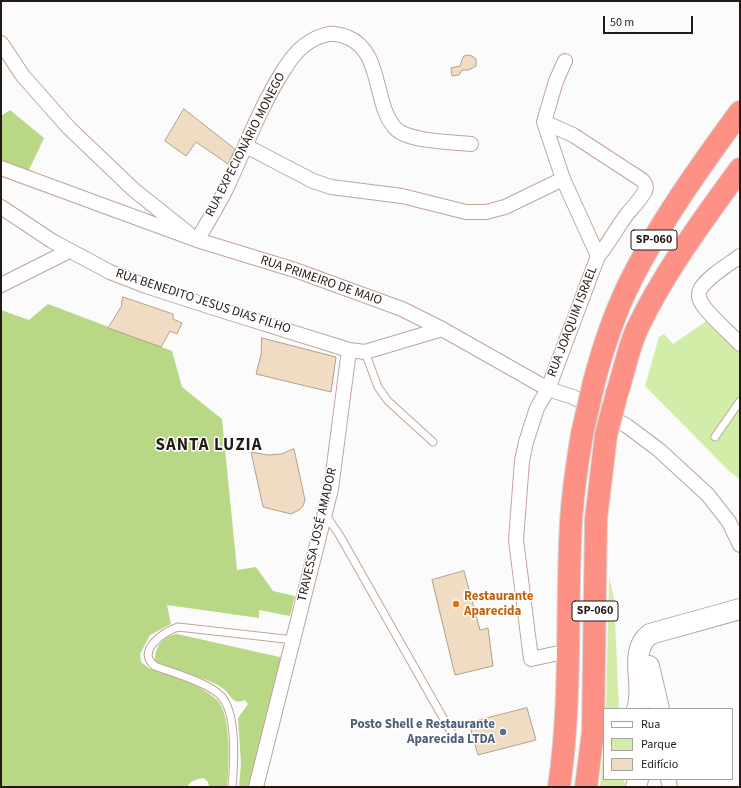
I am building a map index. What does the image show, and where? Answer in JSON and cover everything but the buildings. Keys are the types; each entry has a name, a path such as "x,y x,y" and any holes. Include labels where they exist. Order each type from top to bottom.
{"highway":[{"name":"SP-060","path":"559,787 567,699 571,524 575,479 582,434 594,382 614,319 633,276 680,199 740,112"},
{"name":"SP-060","path":"586,787 593,732 596,519 606,435 617,393 637,330 658,290 701,223 740,169"}],"street":[{"name":"RUA EXPECIONÁRIO MONEGO","path":"198,240 227,187 271,92 285,67 307,42 332,34 351,38 358,43 365,53 377,77 386,113 395,128 400,132 422,138 471,144"},
{"path":"1,43 23,76 69,128 134,190 198,240"},
{"path":"544,122 564,61"},
{"name":"RUA JOAQUIM ISRAEL","path":"544,122 573,135 646,184 646,189 618,227 610,242 598,256 548,389 537,408 526,442 522,461 516,540 531,659 568,651"},
{"name":"RUA JOAQUIM ISRAEL","path":"544,122 563,179 598,256"},
{"path":"246,146 313,181 331,186 402,196 466,212 486,212 505,207 563,179"},
{"path":"1,168 198,240"},
{"path":"127,214 134,190"},
{"name":"RUA BENEDITO JESUS DIAS FILHO","path":"1,207 52,242 110,272 146,286 349,350"},
{"name":"RUA PRIMEIRO DE MAIO","path":"198,240 296,270 402,309 442,329 548,389 573,397 627,426 659,450 708,495 729,522 740,545"},
{"path":"1,285 69,251"},
{"path":"740,256 701,288 700,300 740,344"},
{"path":"349,350 365,352 442,329"},
{"name":"TRAVESSA JOSÉ AMADOR","path":"256,787 331,489 349,350"},
{"path":"636,708 641,689 639,653 644,638 650,634 740,609"},
{"path":"650,634 648,656 659,708"}],"lane":[{"path":"365,352 378,387 385,396 433,442"},
{"path":"715,437 740,401"},
{"path":"325,514 340,536 455,739"},
{"path":"232,787 234,766 231,720 228,707 222,697 210,688 155,666 150,662 148,656 150,647 157,638 167,631 178,627 294,640"}],"green space":[{"path":"10,110 44,138 28,172 1,161 1,116"},
{"path":"48,304 172,351 182,387 222,419 237,570 256,567 273,591 295,596 290,616 259,610 259,618 167,605 171,624 150,635 140,654 141,662 149,668 202,689 217,700 222,707 225,717 228,742 227,787 209,787 208,782 204,778 192,781 187,787 1,787 1,310 29,320"},
{"path":"708,320 740,352 740,479 730,472 645,386 659,337 664,334 673,344"},
{"path":"609,577 614,598 619,708 606,708"},
{"path":"177,634 284,658 250,787 239,787 241,763 238,718 248,704 245,700 238,702 234,700 220,686 212,682 162,665 155,661 156,651 161,643 168,637"},
{"path":"603,753 603,780 624,780 625,787 600,787"}],"place":[{"name":"Restaurante Aparecida","path":"456,604"},
{"name":"Posto Shell e Restaurante Aparecida LTDA","path":"503,732"}],"district":[{"name":"SANTA LUZIA","path":"209,446"}]}
